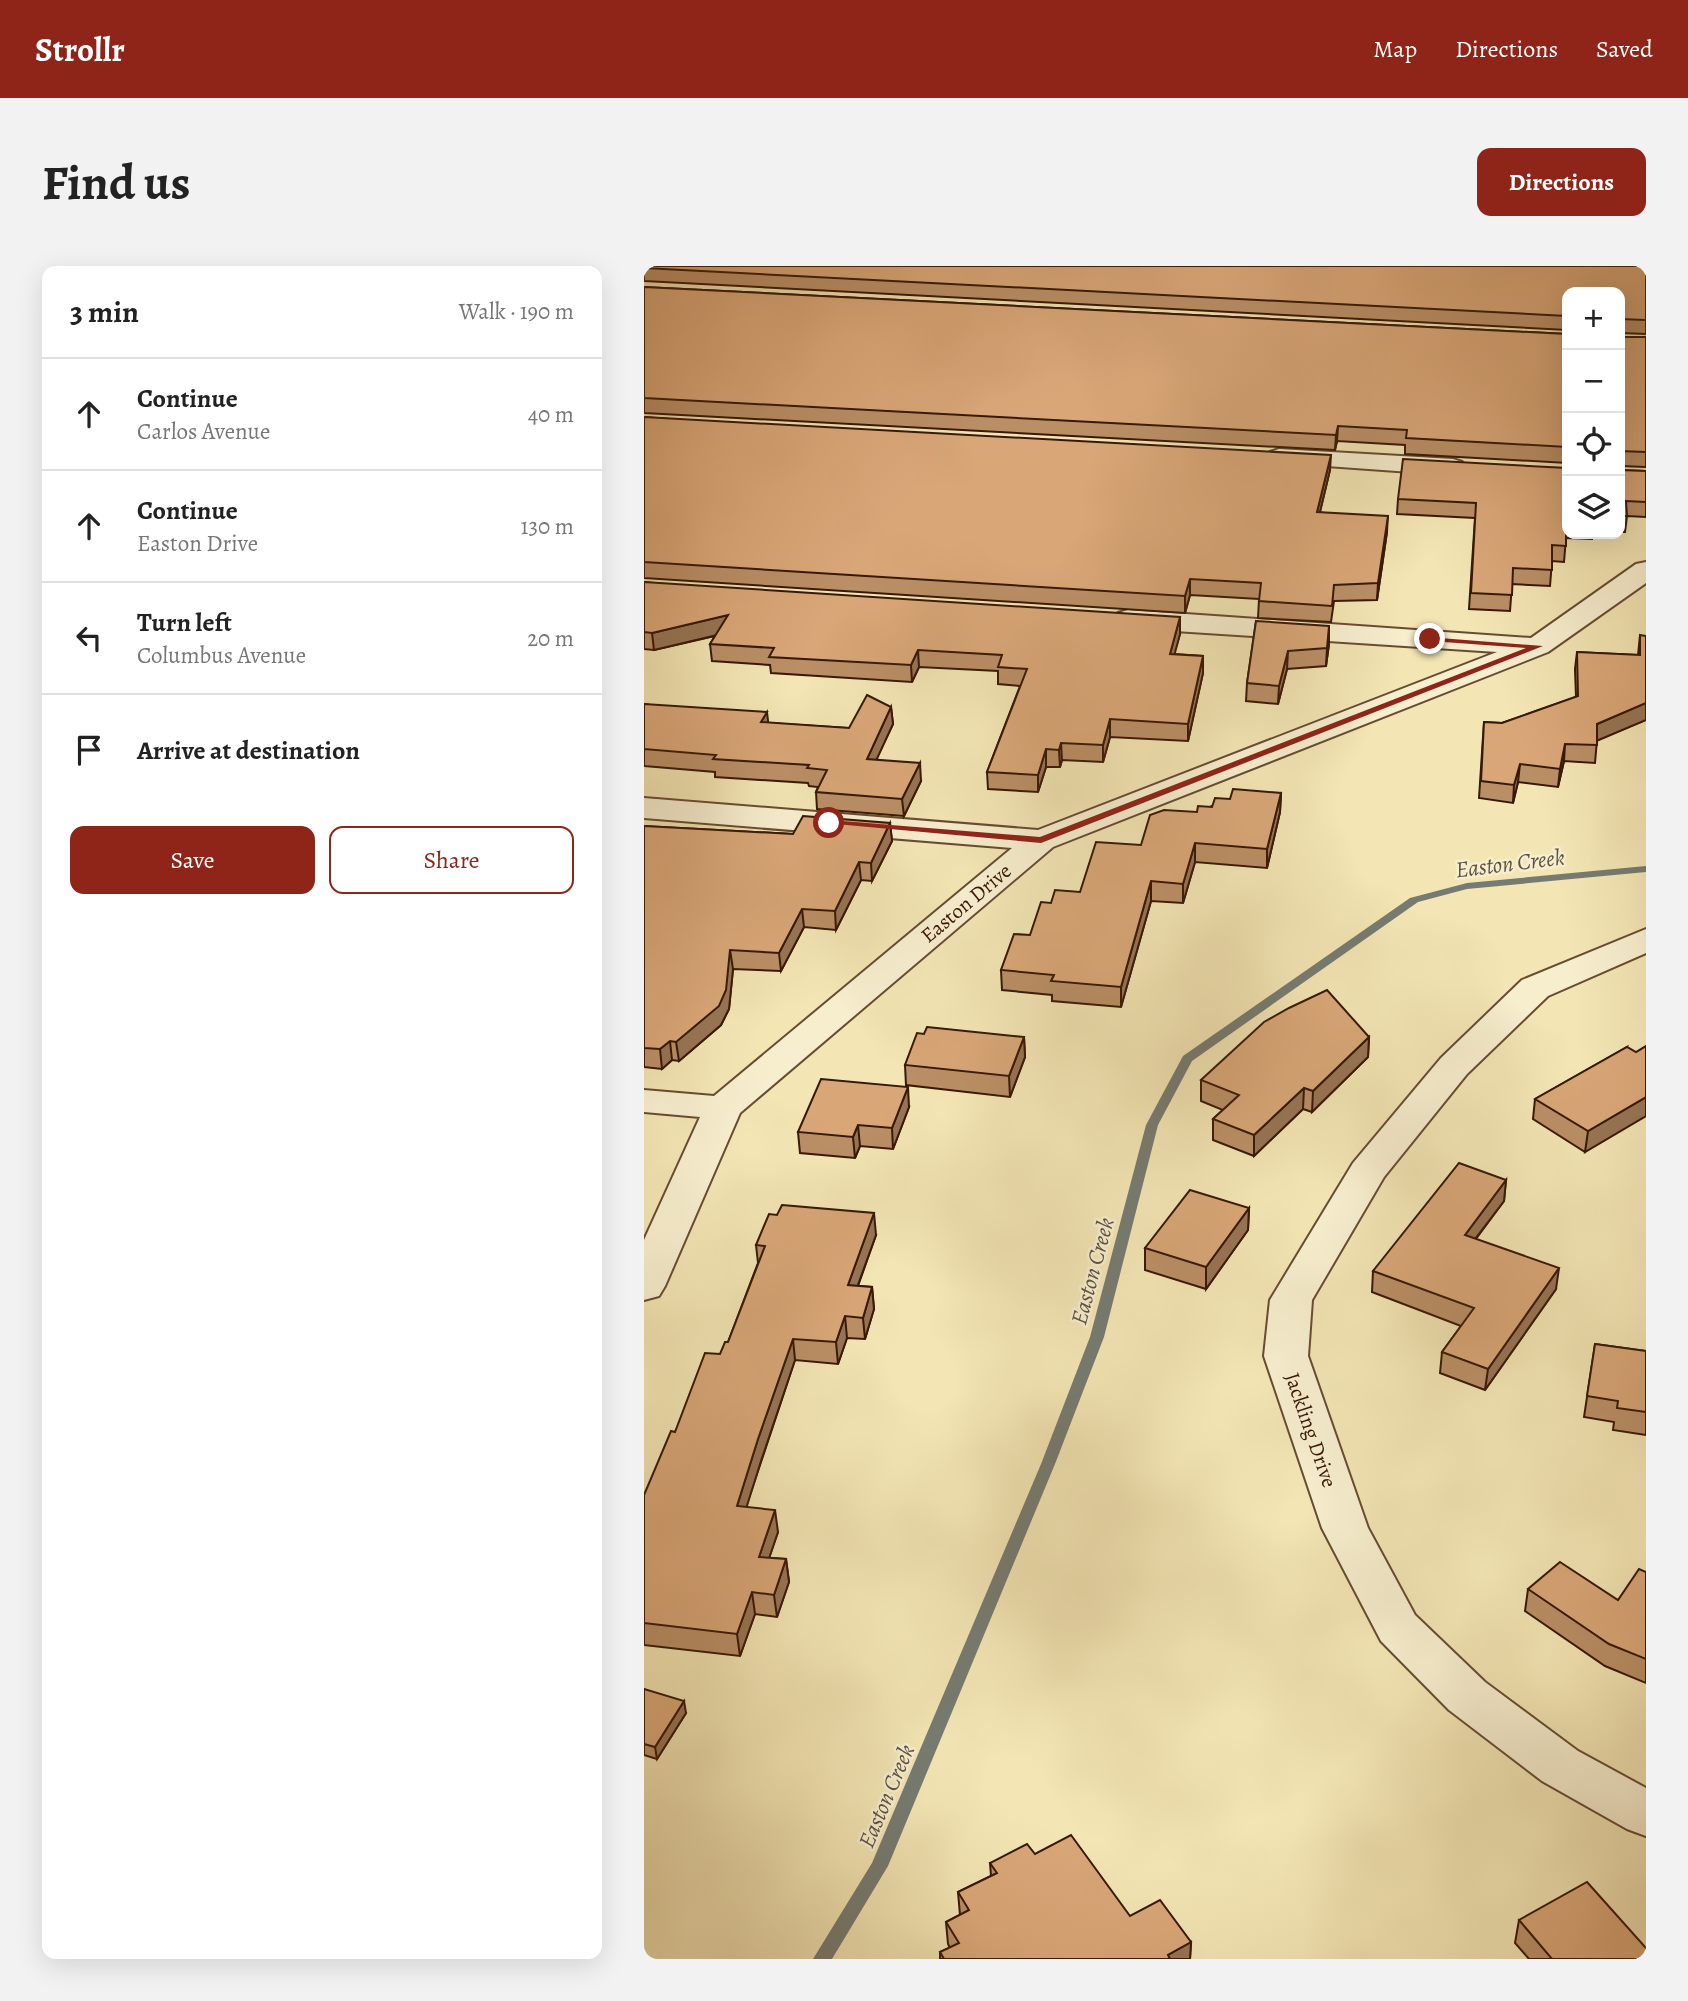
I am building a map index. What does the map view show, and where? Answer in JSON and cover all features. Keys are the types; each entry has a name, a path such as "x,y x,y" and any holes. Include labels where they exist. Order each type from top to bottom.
{"street":[{"path":"1250,456 1471,468"},
{"name":"Easton Drive","path":"644,1286 723,1108 1041,840 1538,646 1646,570"},
{"path":"1098,618 1538,646"},
{"path":"644,808 1041,840"},
{"name":"Jackling Drive","path":"1646,940 1535,988 1454,1066 1367,1172 1291,1300 1286,1356 1345,1528 1398,1628 1467,1696 1560,1766 1646,1814"},
{"path":"644,1101 723,1108"}],"building":[{"path":"1646,266 1646,320 1625,319 1625,287 1562,287 1562,316 644,268"},
{"path":"644,287 1562,334 1562,447 1406,438 1407,430 1338,426 1336,435 644,398"},
{"path":"1625,337 1646,337 1646,452 1625,451"},
{"path":"644,417 1331,455 1317,512 1388,516 1378,583 1334,585 1332,606 1259,601 1261,583 1190,579 1185,596 644,562"},
{"path":"1403,459 1562,468 1562,539 1566,539 1566,546 1552,545 1552,570 1513,568 1512,595 1471,593 1476,503 1398,499"},
{"path":"1625,470 1646,471 1646,502 1626,501 1625,516"},
{"path":"644,582 1180,617 1170,654 1203,656 1188,724 1110,719 1103,745 1061,743 1059,750 1046,749 1038,775 987,772 1027,669 998,667 1002,655 918,650 911,665 769,657 774,648 710,644 728,615 652,633 644,632"},
{"path":"1256,621 1329,626 1327,648 1288,651 1279,686 1247,683"},
{"path":"1640,635 1646,636 1646,703 1597,724 1597,745 1565,744 1560,769 1520,764 1514,785 1481,781 1484,722 1502,723 1578,696 1577,652 1640,655"},
{"path":"867,695 891,707 867,759 920,763 902,799 816,792 827,770 807,768 809,765 713,759 716,755 644,749 644,704 767,712 761,722 849,728"},
{"path":"1233,789 1281,793 1267,849 1195,843 1183,884 1151,881 1121,987 1051,981 1054,975 1001,970 1014,934 1030,935 1041,902 1051,903 1055,890 1080,892 1096,842 1141,845 1150,815 1164,810 1197,812 1198,806 1212,807 1215,798 1230,799"},
{"path":"803,816 890,823 871,863 859,862 835,911 802,909 779,953 730,950 726,990 719,1006 676,1042 670,1041 660,1049 644,1048 644,826 793,834"},
{"path":"1327,990 1369,1037 1313,1091 1304,1088 1254,1135 1213,1119 1239,1095 1201,1080 1264,1022"},
{"path":"927,1027 1024,1037 1009,1076 905,1065 917,1033 924,1034"},
{"path":"1646,1046 1646,1097 1588,1131 1535,1099 1627,1047 1636,1052"},
{"path":"821,1079 908,1087 892,1128 858,1125 853,1137 798,1132"},
{"path":"1459,1163 1506,1180 1465,1235 1559,1268 1488,1369 1442,1352 1474,1308 1373,1271"},
{"path":"1190,1190 1249,1208 1206,1267 1145,1248"},
{"path":"782,1205 874,1213 848,1285 872,1287 863,1318 845,1316 836,1342 793,1339 737,1506 775,1510 759,1557 786,1559 774,1595 752,1592 737,1634 644,1623 644,1495 671,1431 675,1432 705,1353 720,1354 725,1342 728,1342 765,1246 756,1245 769,1214 777,1215"},
{"path":"1595,1344 1646,1351 1646,1412 1617,1408 1618,1401 1587,1396"},
{"path":"1560,1562 1618,1600 1639,1569 1646,1572 1646,1659 1609,1644 1528,1589"},
{"path":"644,1689 684,1701 655,1747 644,1744"},
{"path":"1071,1835 1130,1916 1160,1900 1191,1942 1168,1955 1170,1959 944,1959 940,1952 959,1943 946,1922 969,1910 958,1892 997,1873 990,1863 1027,1844 1035,1854"},
{"path":"1587,1882 1646,1948 1646,1959 1552,1959 1519,1920"}],"waterway":[{"name":"Easton Creek","path":"822,1959 879,1866 1048,1464 1097,1337 1152,1125 1187,1059 1414,900 1467,886 1646,869"}],"route":[{"path":"829,823 1041,840 1538,646 1430,639"}]}
